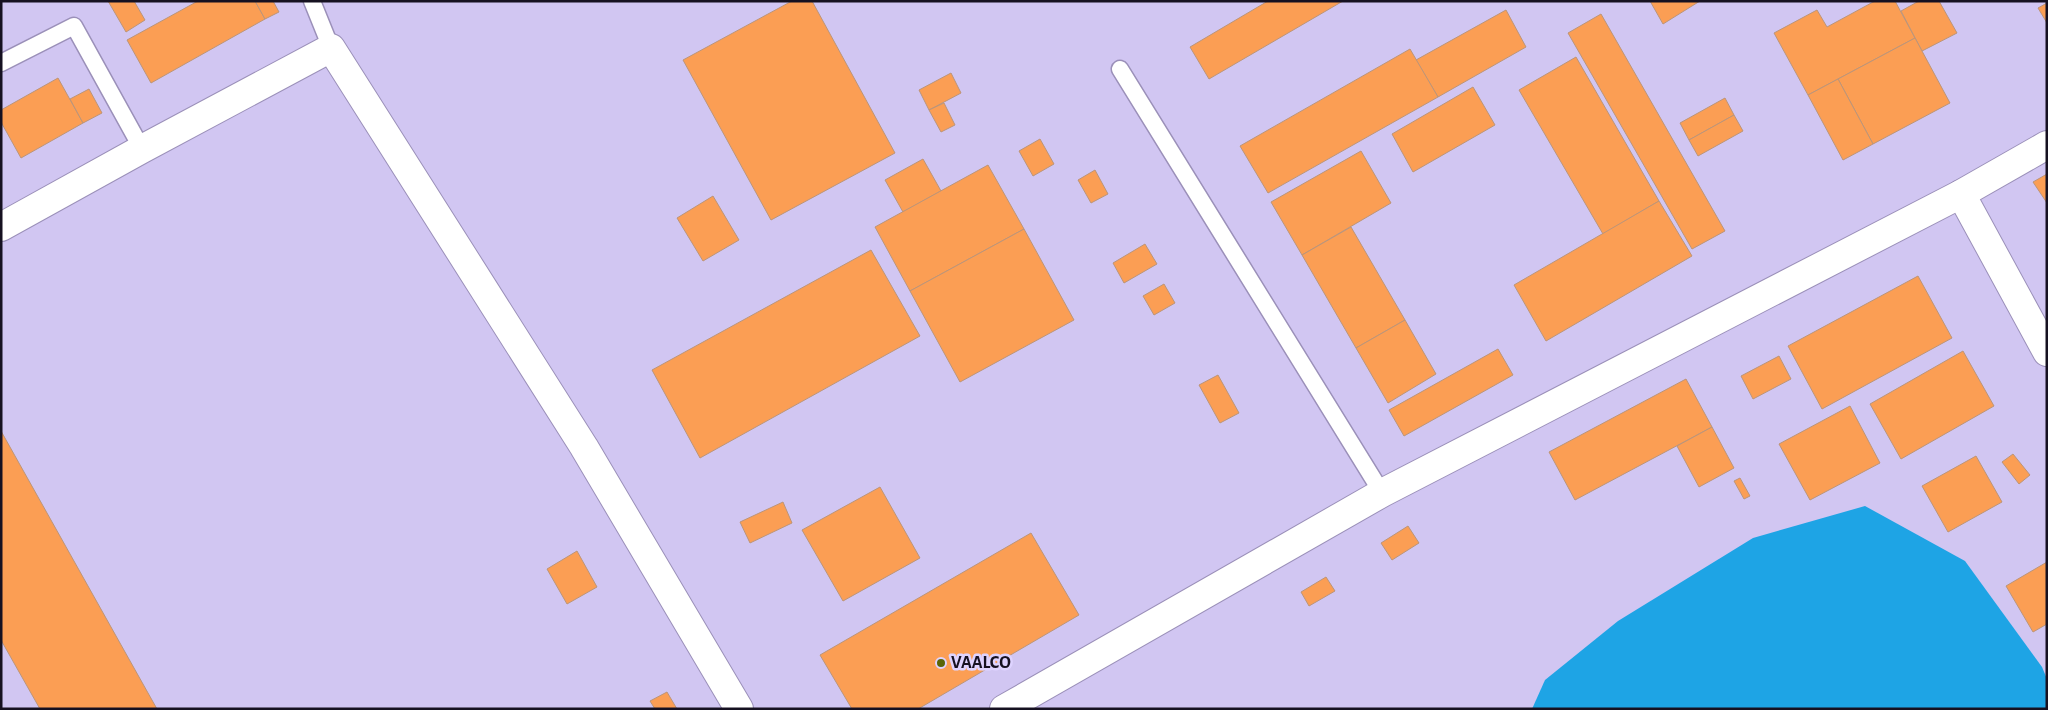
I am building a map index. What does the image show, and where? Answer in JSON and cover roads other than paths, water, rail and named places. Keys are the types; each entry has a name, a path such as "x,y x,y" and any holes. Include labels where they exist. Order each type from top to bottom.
{"street":[{"path":"1,227 331,48 584,447 739,709"},
{"path":"1004,709 1382,493 1961,194 2047,145"},
{"path":"1961,194 2047,352"}],"lane":[{"path":"312,1 331,48"},
{"path":"1,63 74,26 142,149"},
{"path":"1120,70 1382,493"}],"water":[{"path":"1865,506 1965,561 2042,667 2047,679 2047,709 1532,709 1545,680 1618,621 1753,538"}],"place":[{"name":"VAALCO","path":"941,663"}]}
